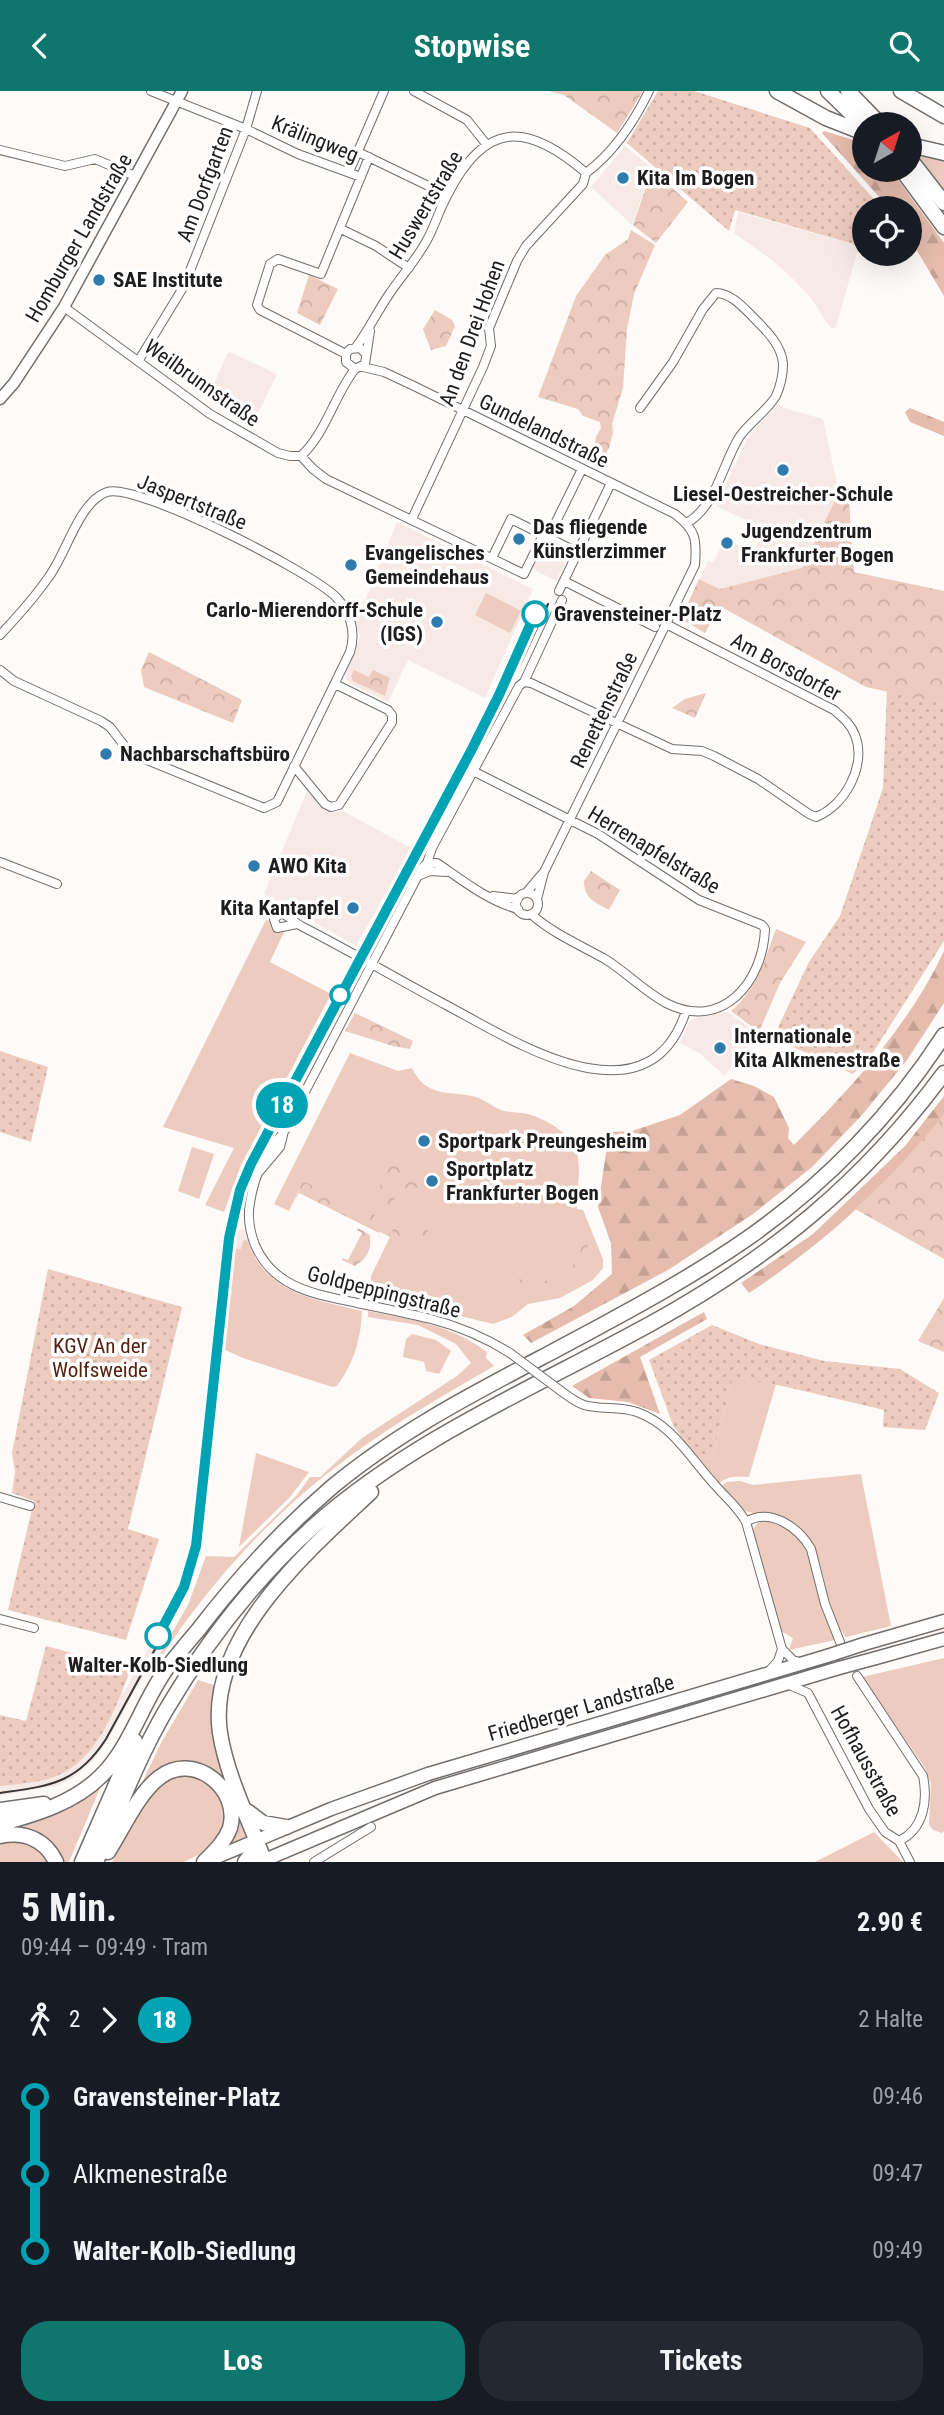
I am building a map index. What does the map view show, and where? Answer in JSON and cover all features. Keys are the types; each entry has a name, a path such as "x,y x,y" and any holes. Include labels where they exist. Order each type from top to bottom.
{"highway":[{"path":"777,91 826,118 852,128"},
{"path":"828,91 852,114"},
{"path":"848,91 868,112"},
{"path":"901,91 944,116"},
{"path":"922,148 943,153"},
{"path":"922,175 944,203"},
{"path":"911,182 944,227"},
{"path":"0,1824 40,1812 78,1793 109,1768 166,1669 229,1589 265,1549 309,1507 368,1460 441,1412 640,1304 750,1237 794,1202 863,1138 904,1090 944,1035"},
{"path":"99,1862 132,1778 165,1711 225,1623 263,1577 317,1524 405,1460 491,1409 653,1322 765,1253 807,1220 867,1166 889,1143 944,1073"},
{"path":"259,1854 224,1753 220,1732 220,1690 226,1667 242,1637 273,1593 305,1555 405,1460"},
{"path":"82,1862 136,1740 198,1631"},
{"path":"99,1862 150,1786 167,1772 187,1769 205,1773 215,1780 224,1789 231,1806 227,1834 205,1862"},
{"path":"0,1810 45,1804 78,1793"},
{"path":"244,1808 258,1821 286,1827"},
{"path":"0,1836 9,1834 32,1837 46,1847 56,1862"}],"main road":[{"name":"Friedberger Landstraße","path":"259,1854 286,1827 464,1762 944,1621"},
{"name":"Friedberger Landstraße","path":"205,1862 234,1849 259,1854 435,1788 944,1639"}],"street":[{"name":"Krälingweg","path":"151,91 180,97 298,155 361,177"},
{"name":"Am Dorfgarten","path":"139,360 184,286 246,129 257,91"},
{"path":"349,172 384,91"},
{"path":"414,91 467,120 487,145"},
{"path":"586,173 604,159 620,139 649,91"},
{"name":"Homburger Landstraße","path":"0,399 14,383 64,307 180,97"},
{"name":"Huswertstraße","path":"346,354 356,347 427,241 447,195 474,156 487,145 508,136 537,139 552,146 586,173"},
{"path":"0,150 65,166 95,159 135,176"},
{"path":"358,152 447,195"},
{"path":"356,347 363,362 347,364 346,354 260,310 257,305 270,264 278,259 321,274 369,157"},
{"name":"An den Drei Hohen","path":"412,519 484,367 491,346 489,328 517,261 526,246 583,184 586,173"},
{"path":"341,229 376,246 409,268"},
{"path":"640,408 673,362 703,309 716,293 730,297 748,312 766,330 779,349 783,364 781,384 775,398 742,433 704,510 687,523"},
{"name":"Weilbrunnstraße","path":"64,307 210,414 245,435 278,453 302,456 326,479 492,558"},
{"name":"Huswertstraße","path":"302,456 312,446 338,395 363,362 371,326"},
{"name":"Gundelandstraße","path":"363,362 675,514 687,523"},
{"name":"Huswertstraße","path":"338,395 347,364"},
{"path":"577,552 546,536 511,519 492,558 524,574 546,536 582,469"},
{"name":"Goldpeppingstraße","path":"611,483 564,581 524,682 519,686 473,771 284,1132 272,1144 261,1163 249,1208 250,1230 264,1261 284,1280 312,1293 444,1323 469,1332 510,1353 581,1404 623,1408 654,1419 676,1437 716,1487 735,1505 746,1522"},
{"name":"Jaspertstraße","path":"0,635 50,576 89,505 99,495 111,490 153,502 224,532 292,566 330,591 345,608 353,636 350,652 277,802 264,808 130,753 110,727 101,721 14,681 0,670"},
{"name":"Renettenstraße","path":"535,907 544,872 695,565 697,544 687,523"},
{"path":"564,581 655,627"},
{"name":"Am Borsdorfer","path":"616,724 673,750 702,751 714,756 758,779 816,817 824,814 853,779 858,766 859,750 855,733 834,710 666,624"},
{"path":"524,682 616,724"},
{"path":"294,766 325,804 331,807 339,805 392,722 393,715 388,710 335,684"},
{"path":"473,771 569,820"},
{"name":"Herrenapfelstraße","path":"569,820 598,834 699,900 765,929 765,937 750,981 740,995 724,1006 709,1011 686,1011"},
{"path":"0,862 57,884"},
{"path":"427,863 437,863 446,872 525,915 535,907"},
{"path":"418,876 429,871 446,872"},
{"name":"Renettenstraße","path":"518,899 544,872"},
{"path":"297,924 550,1059 584,1068 621,1069 652,1060 667,1049 679,1032 686,1011 654,996 606,960 554,929 526,893"},
{"path":"488,896 518,899 518,909"},
{"path":"0,1497 30,1506"},
{"path":"802,1663 793,1660 782,1649 746,1522 753,1518 772,1518 786,1523 806,1541 811,1549 830,1622 839,1642"},
{"path":"0,1619 34,1628"},
{"path":"767,1673 778,1661 782,1649"},
{"name":"Hofhausstraße","path":"808,1693 825,1672"},
{"name":"Hofhausstraße","path":"857,1676 923,1776 926,1806 917,1823 905,1838 899,1841"},
{"name":"Hofhausstraße","path":"787,1684 808,1693 869,1809 886,1832 899,1841 910,1862"},
{"path":"314,1862 371,1828"}],"shaded area":[{"name":"Kita Im Bogen","path":"625,146 652,168 632,225 591,187"},
{"path":"738,212 852,244 853,266 836,327 833,329 829,326 811,298 793,279 734,233"},
{"path":"230,352 277,374 252,426 209,396"},
{"name":"Liesel-Oestreicher-Schule","path":"778,404 823,419 839,492 802,568 720,589 700,579 708,561 713,563 725,538 753,552 764,529 716,506 747,439"},
{"name":"Carlo-Mierendorff-Schule (IGS)","path":"397,522 533,589 485,698 408,660 388,702 346,679 360,637 351,607 365,600"},
{"path":"544,541 570,554 556,581 531,568"},
{"path":"508,669 517,674 425,846 418,843"},
{"path":"307,791 325,810 343,811 411,848 356,946 264,894"},
{"path":"416,848 422,851 411,872 368,952 361,952"},
{"path":"353,966 359,969 337,1011 331,1008"},
{"path":"329,1012 335,1015 245,1192 236,1230 244,1229 247,1239 243,1241 242,1250 235,1249 229,1281 223,1349 215,1348 228,1226 236,1193"},
{"name":"Internationale Kita Alkmenestraße","path":"728,1012 754,1031 757,1037 724,1076 701,1054 680,1043 689,1022 696,1018"},
{"path":"215,1353 222,1354 202,1547 190,1589 161,1642 155,1639 182,1586 193,1545"},
{"path":"151,1643 159,1647 108,1740 92,1762 73,1778 56,1786 0,1796 0,1786 53,1777 79,1761 100,1735"}],"green space":[{"path":"548,91 643,91 617,133 564,95"},
{"path":"658,91 694,91 810,128 852,175 852,182 859,182 871,196 852,196 852,244 735,210 729,231 627,143"},
{"path":"824,131 852,139 852,167 822,133"},
{"path":"922,157 944,161 944,190 922,160"},
{"path":"652,170 688,202 656,243 633,225"},
{"path":"866,182 900,182 910,196 878,196"},
{"path":"922,213 944,243 944,296 922,259"},
{"path":"631,230 655,245 634,294 627,329 623,388 612,424 613,433 609,448 603,459 604,467 589,460 590,457 595,458 597,452 594,449 601,428 600,422 583,416 578,409 538,397 576,296 605,255 628,239"},
{"path":"309,275 338,289 320,325 297,313"},
{"path":"435,310 452,320 455,326 446,346 431,350 423,329"},
{"path":"910,408 944,422 944,436 910,422 905,412"},
{"path":"839,492 849,502 854,572 944,591 944,704 866,687 725,609 715,615 705,633 681,619 699,579 720,589 802,568"},
{"path":"486,593 521,611 510,633 475,615"},
{"path":"149,652 242,700 233,723 144,687 141,670"},
{"path":"354,670 369,677 373,670 390,678 385,696 353,681 351,676"},
{"path":"887,691 944,704 944,941 872,1054 853,1074 773,1038 809,962 840,916 883,788"},
{"path":"706,693 695,718 672,708 685,699"},
{"path":"591,871 620,890 609,910 594,902 586,892 584,881"},
{"path":"266,920 270,921 276,931 284,932 270,962 331,994 241,1165 224,1212 205,1205 234,1148 163,1127"},
{"path":"776,929 806,942 780,983 759,1032 731,1011 754,983"},
{"path":"944,951 944,1003 907,1060 862,1115 812,1167 753,1214 668,1270 531,1343 523,1335 574,1306 612,1274 611,1243 598,1207 609,1132 632,1131 680,1115 731,1079 754,1086 774,1097 789,1128 788,1138 794,1145 878,1054 914,1005"},
{"path":"355,1013 413,1041 410,1049 345,1031"},
{"path":"0,1051 48,1067 31,1142 0,1132"},
{"name":"Sportplatz Frankfurter Bogen","path":"350,1053 398,1071 412,1068 430,1088 476,1097 508,1112 528,1114 551,1124 565,1134 577,1154 577,1209 583,1210 603,1259 603,1268 593,1280 560,1298 528,1304 512,1317 493,1324 371,1294 371,1276 390,1237 299,1190 289,1211 274,1204"},
{"path":"944,1096 944,1115 878,1189 803,1255 749,1293 741,1283 813,1234 905,1146"},
{"path":"944,1115 944,1259 855,1209 897,1169"},
{"path":"192,1147 214,1154 199,1199 178,1191"},
{"path":"393,1161 426,1179 427,1185 400,1193 392,1205 390,1220 382,1205 380,1190 384,1174"},
{"path":"303,1181 374,1215 381,1224 379,1233 299,1193 294,1202"},
{"path":"567,1208 567,1218 583,1224 591,1232 583,1266 559,1292 523,1282 507,1293 519,1279 526,1281 530,1273 562,1288 583,1245 564,1235 566,1232 585,1242 590,1232 567,1220 561,1230 558,1228"},
{"path":"423,1223 428,1232 423,1241 409,1234 399,1254 412,1261 408,1269 398,1261 381,1256 390,1237 388,1236 395,1227 407,1230"},
{"path":"358,1228 370,1235 370,1245 366,1256 355,1266 342,1258 348,1260 362,1233"},
{"path":"247,1239 255,1257 279,1283 309,1297 362,1311 356,1350 337,1386 332,1387 223,1349 233,1249 241,1249 243,1241"},
{"name":"KGV An der Wolfsweide","path":"48,1269 182,1307 128,1529 159,1539 126,1640 8,1610 34,1501 12,1493 15,1472 12,1453"},
{"path":"944,1298 944,1352 918,1341"},
{"path":"368,1311 430,1324 459,1335 487,1352 486,1358 494,1366 387,1430 298,1498 223,1574 160,1659 157,1659 188,1605 206,1556 234,1557 296,1496 310,1477 320,1477 362,1438 457,1376 471,1363 456,1344 418,1325 368,1317"},
{"path":"704,1312 707,1319 640,1357 660,1414 628,1402 589,1398 572,1386"},
{"path":"712,1325 759,1344 824,1361 900,1369 939,1393 925,1430 883,1427 884,1410 733,1377 712,1458 696,1459 673,1425 649,1360"},
{"path":"412,1334 436,1340 451,1351 439,1374 426,1371 424,1362 403,1357 406,1339"},
{"path":"733,1377 776,1384 749,1477 732,1477 718,1484 696,1459 712,1458"},
{"path":"256,1453 309,1472 290,1497 239,1547"},
{"path":"861,1474 891,1626 846,1637 832,1612 818,1556 804,1532 785,1518 745,1511 721,1487 726,1482 740,1481 753,1485"},
{"path":"765,1521 791,1531 805,1547 835,1640 789,1650 793,1638 781,1631 752,1530 758,1523"},
{"path":"46,1646 131,1669 103,1732 82,1759 54,1777 0,1786 0,1715 26,1721"},
{"path":"944,1658 942,1833 933,1830 929,1825 931,1784 925,1768 862,1677"},
{"path":"198,1680 217,1686 215,1709 250,1837 217,1852 232,1797 177,1766 129,1810 161,1743"},
{"path":"187,1771 217,1785 229,1818 212,1848 184,1862 112,1862 137,1814 162,1779"},
{"path":"103,1781 69,1862 61,1862 0,1826"},
{"path":"874,1832 903,1862 815,1862"},
{"path":"0,1838 34,1841 53,1862 0,1862"}],"tram line":[{"path":"0,1793 47,1785 60,1780 73,1774 95,1754 106,1739 183,1598 195,1569 200,1547 233,1239 240,1203 254,1166 521,663 548,604"},
{"name":"18","path":"158,1636 184,1587 196,1546 229,1238 240,1190 251,1164 494,706 535,614"}],"place":[{"name":"Kita Im Bogen","path":"623,178"},
{"name":"SAE Institute","path":"99,280"},
{"name":"Liesel-Oestreicher-Schule","path":"783,470"},
{"name":"Das fliegende Künstlerzimmer","path":"519,539"},
{"name":"Jugendzentrum Frankfurter Bogen","path":"727,543"},
{"name":"Evangelisches Gemeindehaus","path":"351,565"},
{"name":"Gravensteiner-Platz","path":"535,614"},
{"name":"Carlo-Mierendorff-Schule (IGS)","path":"437,622"},
{"name":"Nachbarschaftsbüro","path":"106,754"},
{"name":"AWO Kita","path":"254,866"},
{"name":"Kita Kantapfel","path":"353,908"},
{"name":"Internationale Kita Alkmenestraße","path":"720,1048"},
{"name":"Sportpark Preungesheim","path":"424,1141"},
{"name":"Sportplatz Frankfurter Bogen","path":"432,1181"},
{"name":"Walter-Kolb-Siedlung","path":"158,1636"}]}
